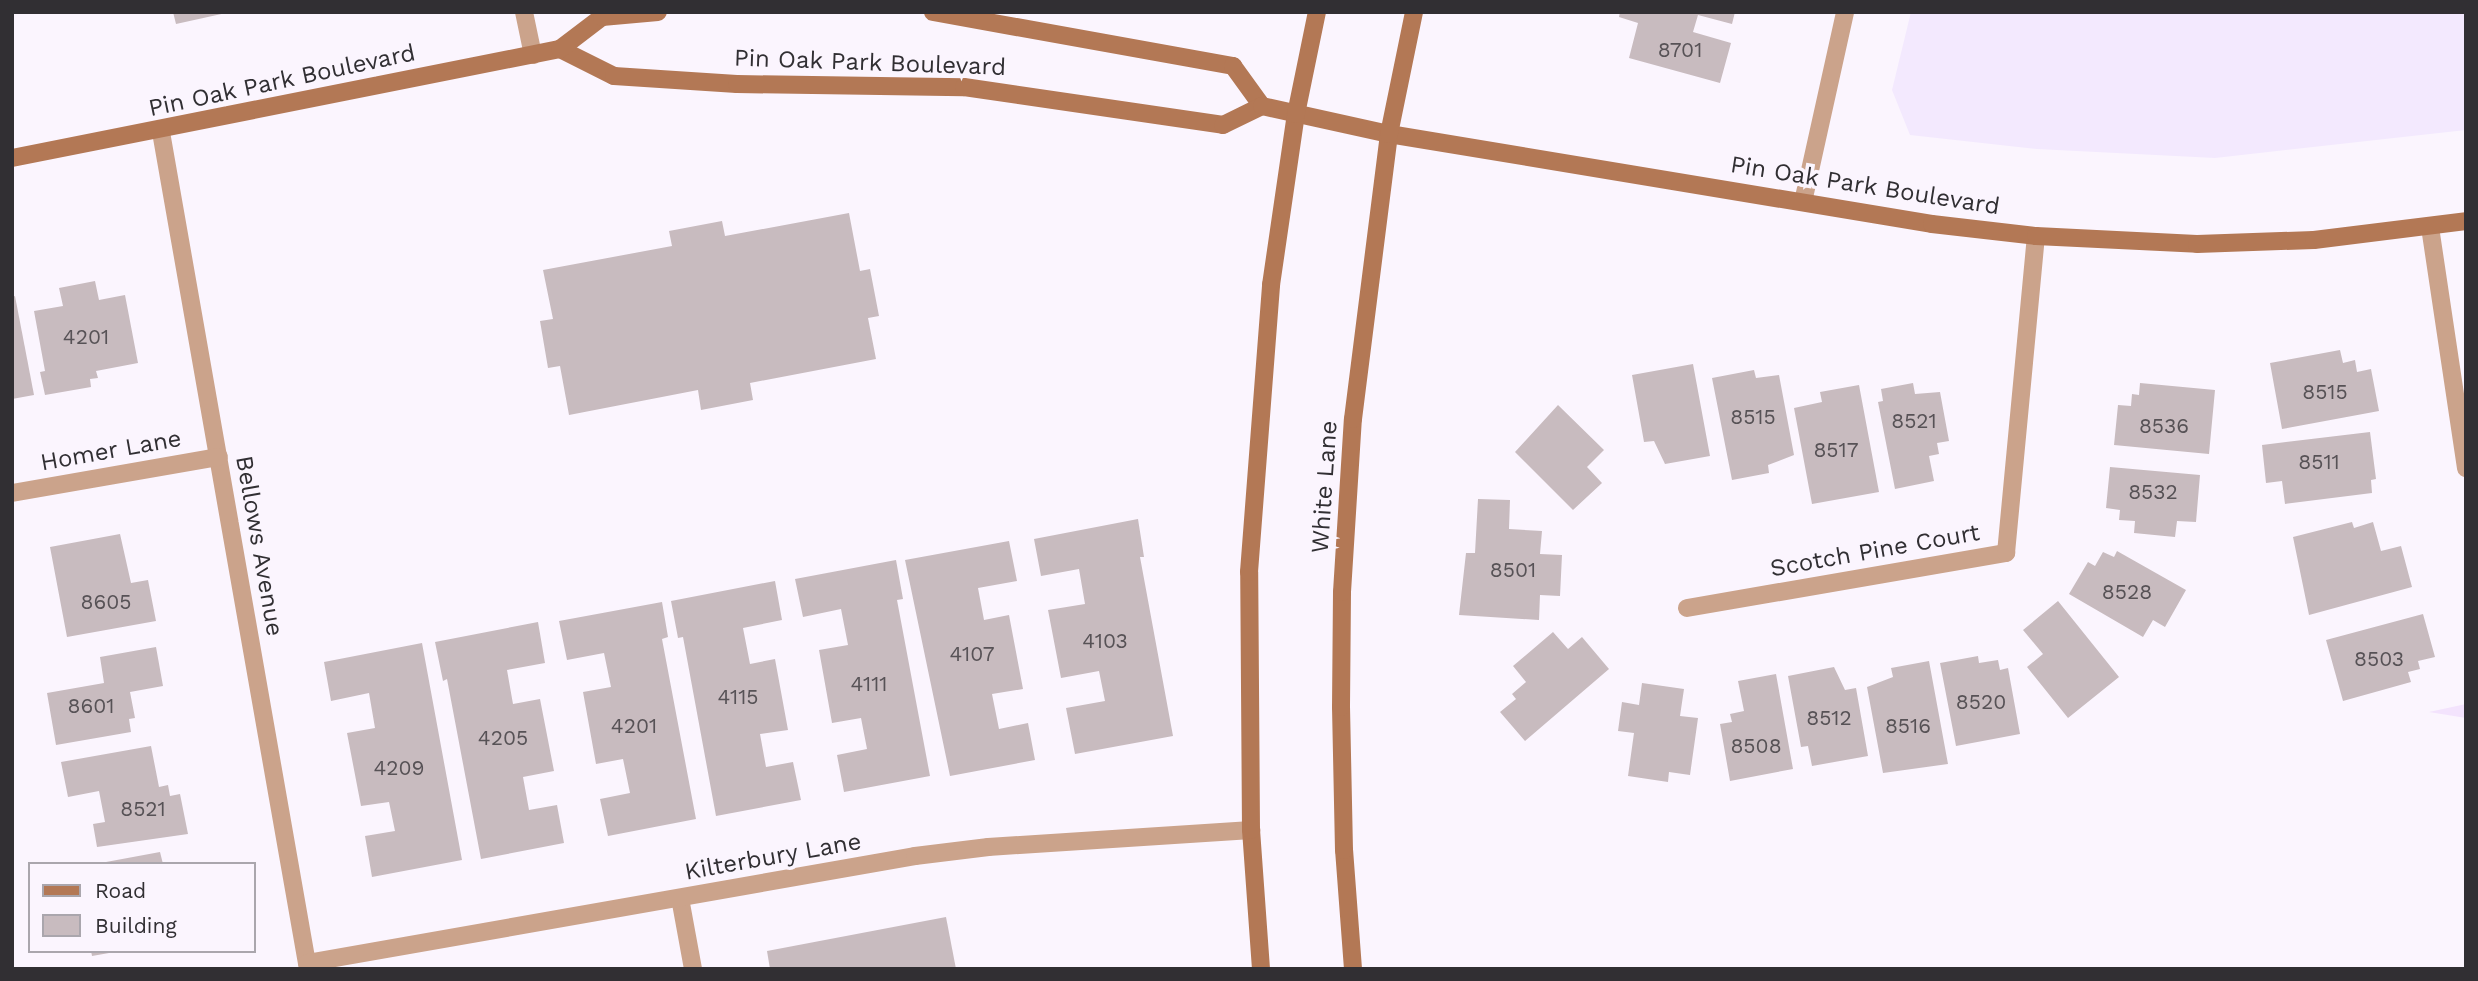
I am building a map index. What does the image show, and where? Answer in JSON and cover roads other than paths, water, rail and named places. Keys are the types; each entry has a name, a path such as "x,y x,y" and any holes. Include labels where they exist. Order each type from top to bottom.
{"street":[{"path":"524,12 533,54"},
{"name":"Pin Oak Park Boulevard","path":"12,158 161,132 560,49 602,17 658,12"},
{"name":"Pin Oak Park Boulevard","path":"933,12 1233,66 1262,106"},
{"path":"1261,969 1251,830 1250,572 1260,399 1296,114 1317,12"},
{"name":"White Lane","path":"1353,969 1344,850 1342,592 1364,305 1389,134 1414,12"},
{"path":"1803,202 1844,12"},
{"name":"Pin Oak Park Boulevard","path":"560,49 614,76 737,84 964,87 1223,125 1262,106 1389,134 1803,202 2036,236 2197,244 2314,240 2466,221"},
{"name":"Bellows Avenue","path":"161,132 308,966"},
{"path":"2430,227 2466,468"},
{"name":"Scotch Pine Court","path":"1687,608 2006,553 2036,236"},
{"name":"Homer Lane","path":"12,493 219,457"},
{"name":"Kilterbury Lane","path":"308,966 680,898 988,847 1251,830"},
{"path":"680,898 693,969"}]}
